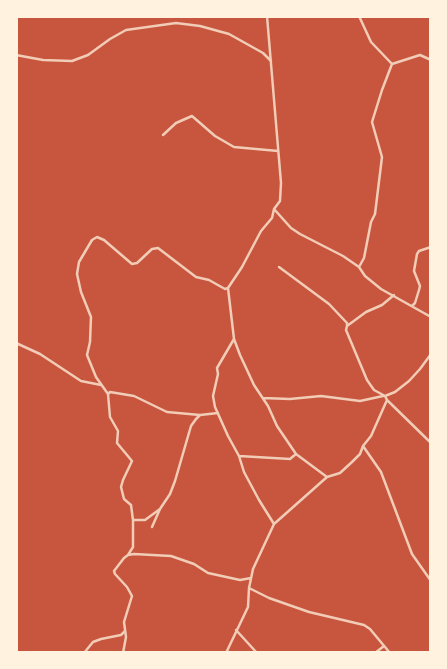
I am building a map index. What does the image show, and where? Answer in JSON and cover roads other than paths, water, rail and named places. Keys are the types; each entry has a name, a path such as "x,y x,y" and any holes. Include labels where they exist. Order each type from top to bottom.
{"street":[{"path":"268,16 281,183 280,202 274,209 272,218 261,231 242,267 228,288 234,339 254,385 277,426 296,454 327,477"},
{"path":"359,16 371,42 392,64"},
{"path":"16,55 43,60 72,61 88,55 126,30 176,23 200,26 228,34 263,53 271,62"},
{"path":"392,64 420,55 431,60"},
{"path":"359,268 364,258 371,222 375,214 382,157 372,122 392,64"},
{"path":"163,135 176,123 192,116 215,136 234,147 278,151"},
{"path":"274,209 291,228 343,256 381,289 431,317"},
{"path":"123,653 124,622 132,596 114,571 133,547 131,505 124,499 121,488 132,461 117,442 118,430 110,417 108,394 96,377 87,355 90,342 91,317 81,292 77,274 79,262 95,237 104,240 132,264 137,263 152,250 158,248 196,276 209,280 225,289 228,288"},
{"path":"412,306 415,304 420,286 414,271 417,254 419,251 431,247"},
{"path":"279,267 329,304 347,323 346,330 363,374 374,390 385,397 431,442"},
{"path":"346,330 347,326 366,312 382,305 394,295"},
{"path":"234,339 217,368 218,374 213,396 215,407 239,456 244,472 274,524"},
{"path":"16,343 40,354 81,381 102,385"},
{"path":"263,398 290,399 321,396 360,401 385,397 409,381 431,354"},
{"path":"108,394 114,392 134,396 167,412 200,415 218,413"},
{"path":"226,653 248,607 251,578 260,552 274,524 327,477 340,473 360,454 363,446 371,436 385,397"},
{"path":"152,527 160,509 170,494 191,426 200,415"},
{"path":"363,446 381,472 412,554 431,581"},
{"path":"239,456 290,459 296,454"},
{"path":"133,520 146,520 160,509"},
{"path":"128,555 171,556 194,564 208,573 240,580 251,578"},
{"path":"249,588 269,598 309,612 364,625 370,629 390,653"},
{"path":"236,630 257,653"},
{"path":"84,653 93,642 121,635 125,631"},
{"path":"374,653 384,646"}]}
